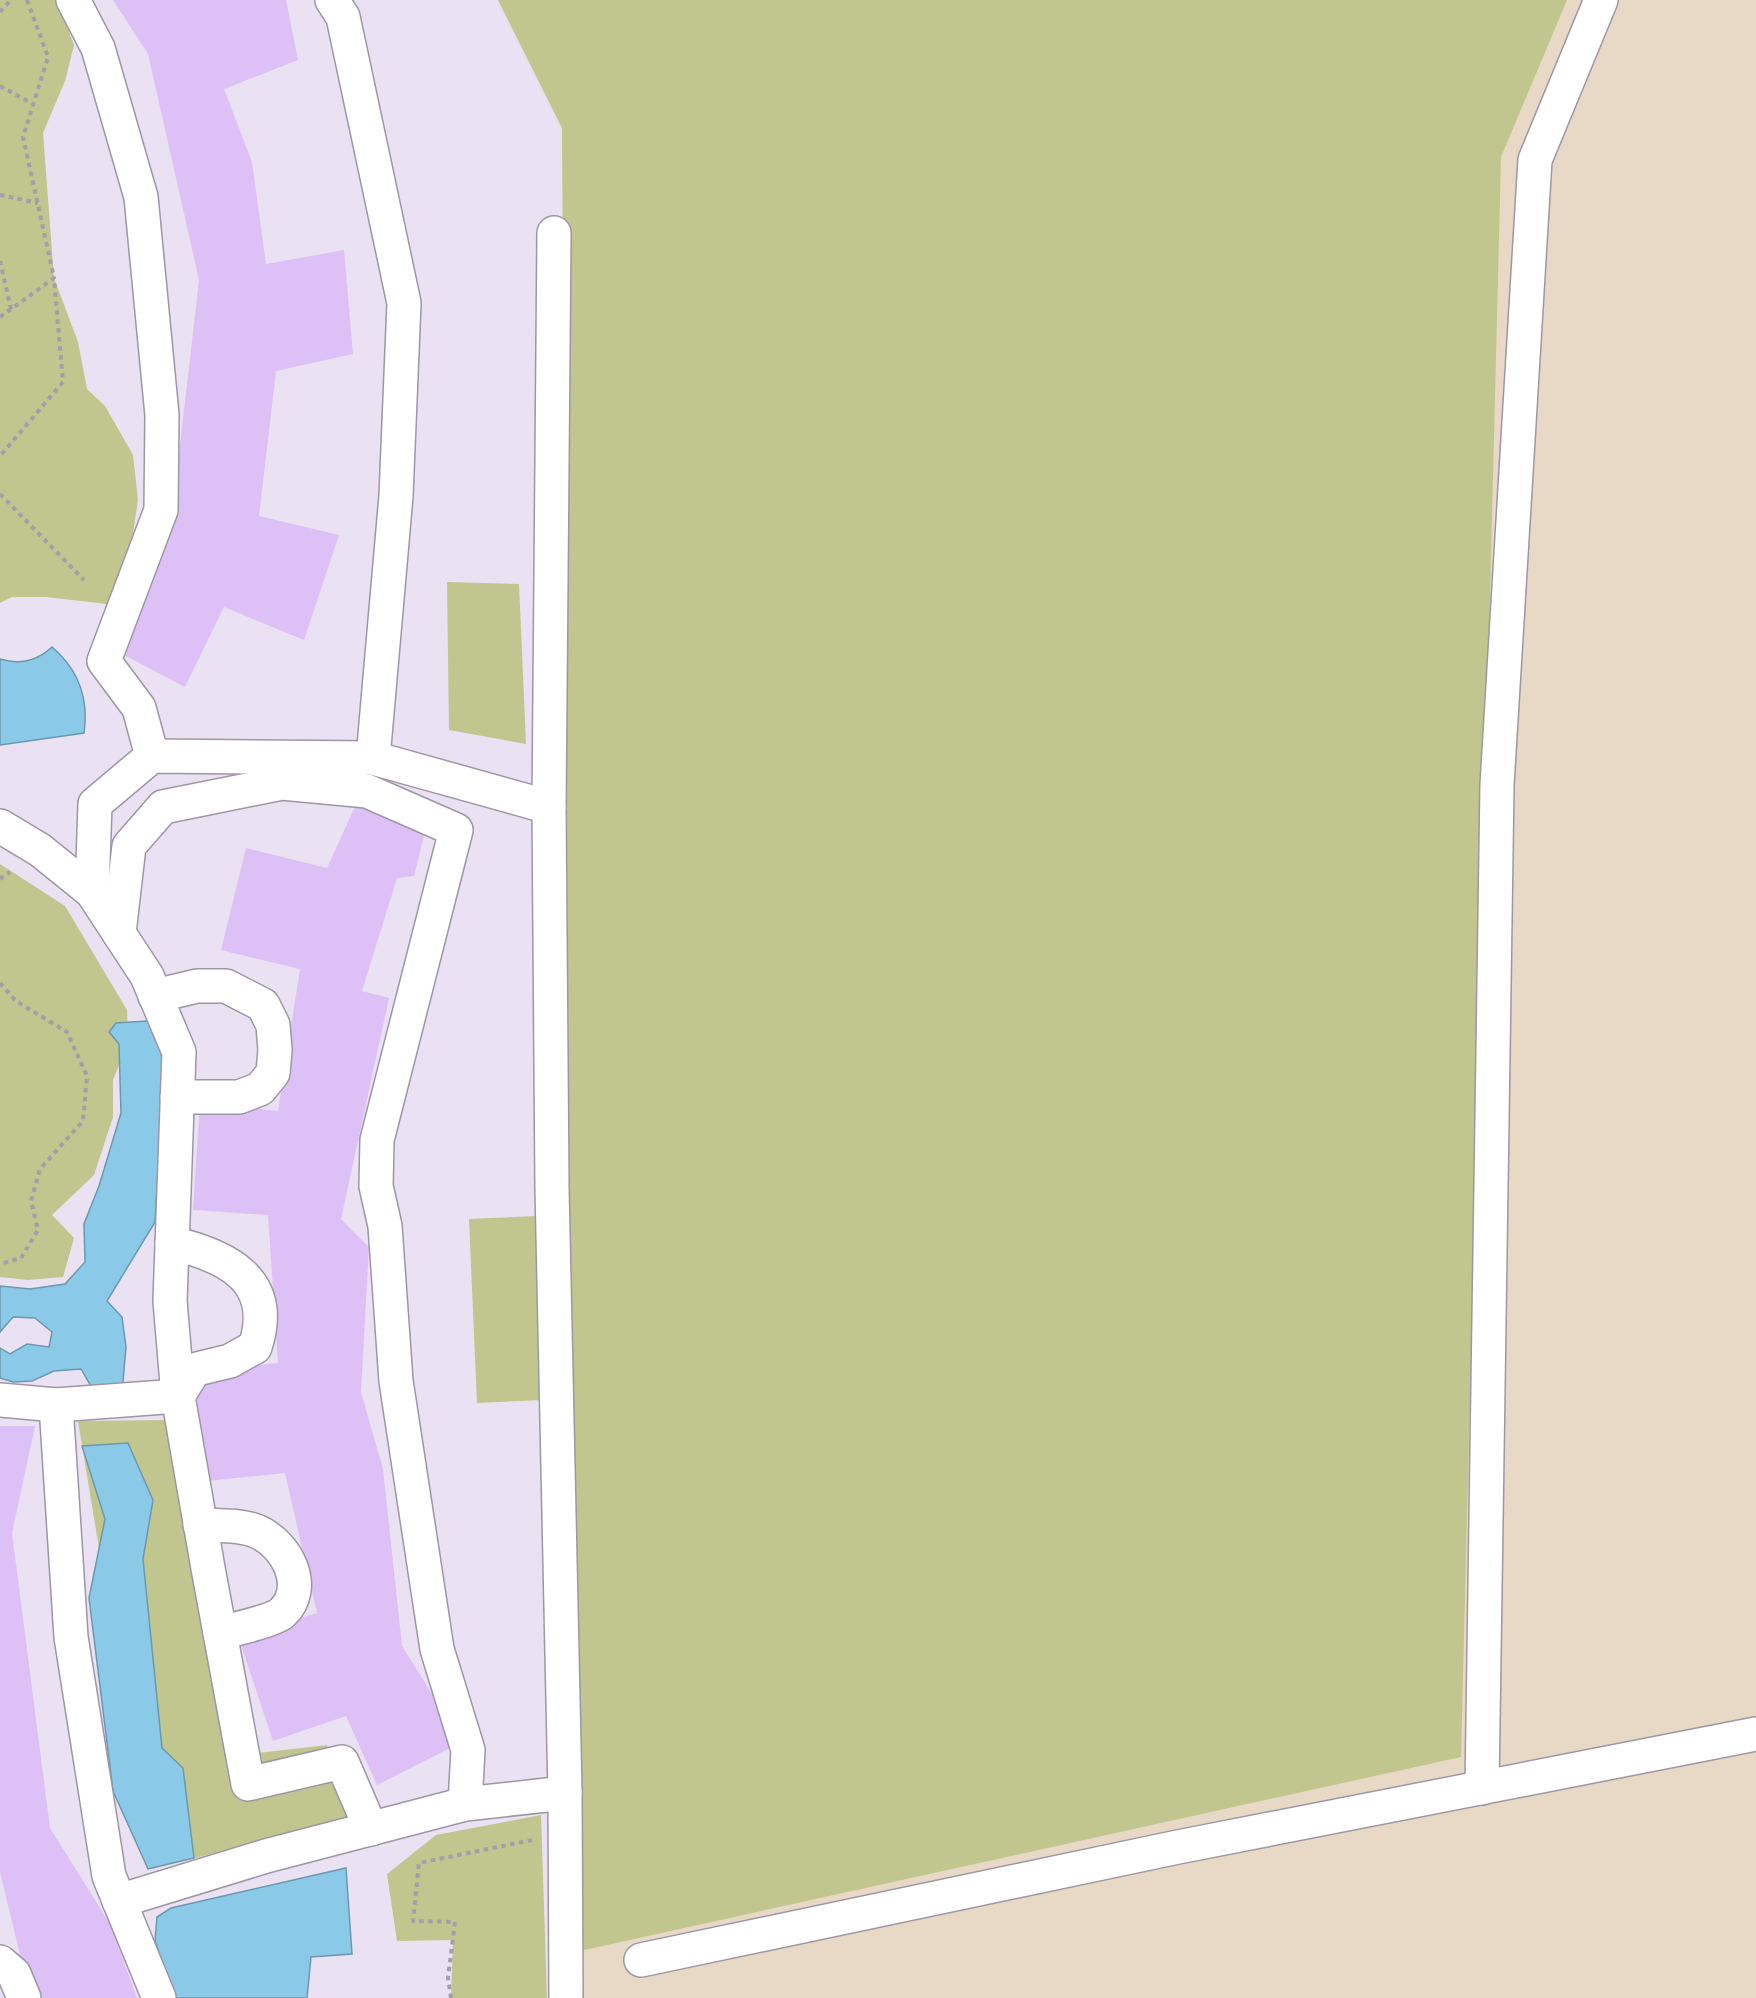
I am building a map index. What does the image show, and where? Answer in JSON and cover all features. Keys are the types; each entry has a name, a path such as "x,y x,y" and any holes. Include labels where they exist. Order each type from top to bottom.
{"street":[{"path":"73,0 98,48 141,197 162,415 162,510 104,661 138,708 152,756"},
{"path":"332,0 343,17 404,303 396,496 373,758"},
{"path":"1482,1788 1497,785 1535,160 1601,0"},
{"path":"554,233 549,807 552,1188 565,1793 566,1998"},
{"path":"92,892 95,804 152,756 314,771 367,790 456,830 378,1140 376,1186 385,1226 396,1381 437,1648 468,1750 465,1804"},
{"path":"119,933 129,846 163,807 282,783 314,771 373,758 549,807"},
{"path":"0,826 40,850 92,892 147,976 179,1052 170,1301 178,1396 248,1784 342,1762 371,1829"},
{"path":"155,996 197,986 226,986 263,1005 273,1025 275,1050 273,1073 260,1089 239,1097 177,1097"},
{"path":"172,1243 201,1250 223,1260 244,1276 255,1291 259,1304 261,1329 255,1347 230,1360 197,1369 178,1396"},
{"path":"0,1400 56,1405 178,1396"},
{"path":"56,1405 71,1637 109,1876 159,1998"},
{"path":"200,1526 232,1526 256,1531 275,1542 291,1563 295,1586 289,1603 281,1615 220,1633"},
{"path":"641,1960 1178,1847 1756,1734"},
{"path":"119,1901 266,1856 465,1804 565,1793"},
{"path":"0,1962 14,1974 24,1998"}],"path":[{"path":"0,12 11,0"},
{"path":"0,456 63,382 54,278 24,137 48,57 27,0"},
{"path":"0,86 34,105"},
{"path":"0,195 38,203"},
{"path":"0,261 11,309"},
{"path":"0,317 54,278"},
{"path":"0,494 84,580"},
{"path":"0,983 16,1001 67,1032 87,1076 83,1121 40,1168 31,1201 38,1230 21,1258 0,1264"},
{"path":"451,1998 448,1978 455,1922 413,1921 419,1863 533,1840 534,1851"}],"shaded area":[{"path":"498,0 1756,0 1756,1998 576,1998 572,1809 562,128"}],"green space":[{"path":"0,0 57,0 74,45 65,81 43,133 54,278 78,342 87,389 105,406 133,455 138,500 127,574 107,604 46,597 12,597 0,603"},
{"path":"498,0 1567,0 1501,157 1461,1757 575,1952 562,128"},
{"path":"447,582 519,584 526,744 449,730"},
{"path":"0,864 65,906 127,1010 128,1043 113,1080 113,1117 94,1175 52,1215 74,1238 63,1277 28,1280 0,1277"},
{"path":"536,1216 543,1400 477,1403 469,1219"},
{"path":"168,1420 241,1755 327,1745 348,1819 152,1869 78,1421"},
{"path":"541,1815 547,1998 451,1998 453,1940 397,1941 387,1874 436,1835"}],"water":[{"path":"52,647 69,665 80,685 85,708 84,733 0,745 0,659 21,662 34,659"},
{"path":"147,1021 158,1035 164,1070 155,1222 107,1301 122,1317 126,1347 122,1393 96,1395 81,1369 54,1371 32,1381 13,1382 0,1378 0,1348 10,1354 27,1344 49,1347 52,1332 35,1318 13,1317 0,1332 0,1286 30,1289 65,1284 85,1262 84,1224 99,1186 121,1113 119,1044 109,1032 116,1023"},
{"path":"128,1443 153,1500 143,1559 162,1748 183,1768 194,1858 148,1869 113,1791 89,1598 105,1519 82,1446"},
{"path":"346,1868 352,1954 311,1957 307,1998 169,1998 164,1967 155,1941 157,1917 171,1908"}],"building":[{"path":"113,0 286,0 298,60 224,89 252,162 266,264 344,250 353,354 276,371 259,516 339,535 304,640 224,607 185,687 122,654 176,480 199,280 148,54"},
{"path":"358,800 427,824 414,876 397,878 362,991 389,998 341,1219 369,1247 361,1392 383,1469 402,1646 462,1742 377,1785 346,1716 273,1741 238,1636 317,1613 285,1473 207,1481 194,1372 278,1363 268,1215 193,1210 200,1102 278,1111 300,969 221,950 246,848 327,868"},
{"path":"0,1426 35,1426 12,1533 50,1828 110,1924 137,1998 39,1998 22,1963 0,1872"}]}
